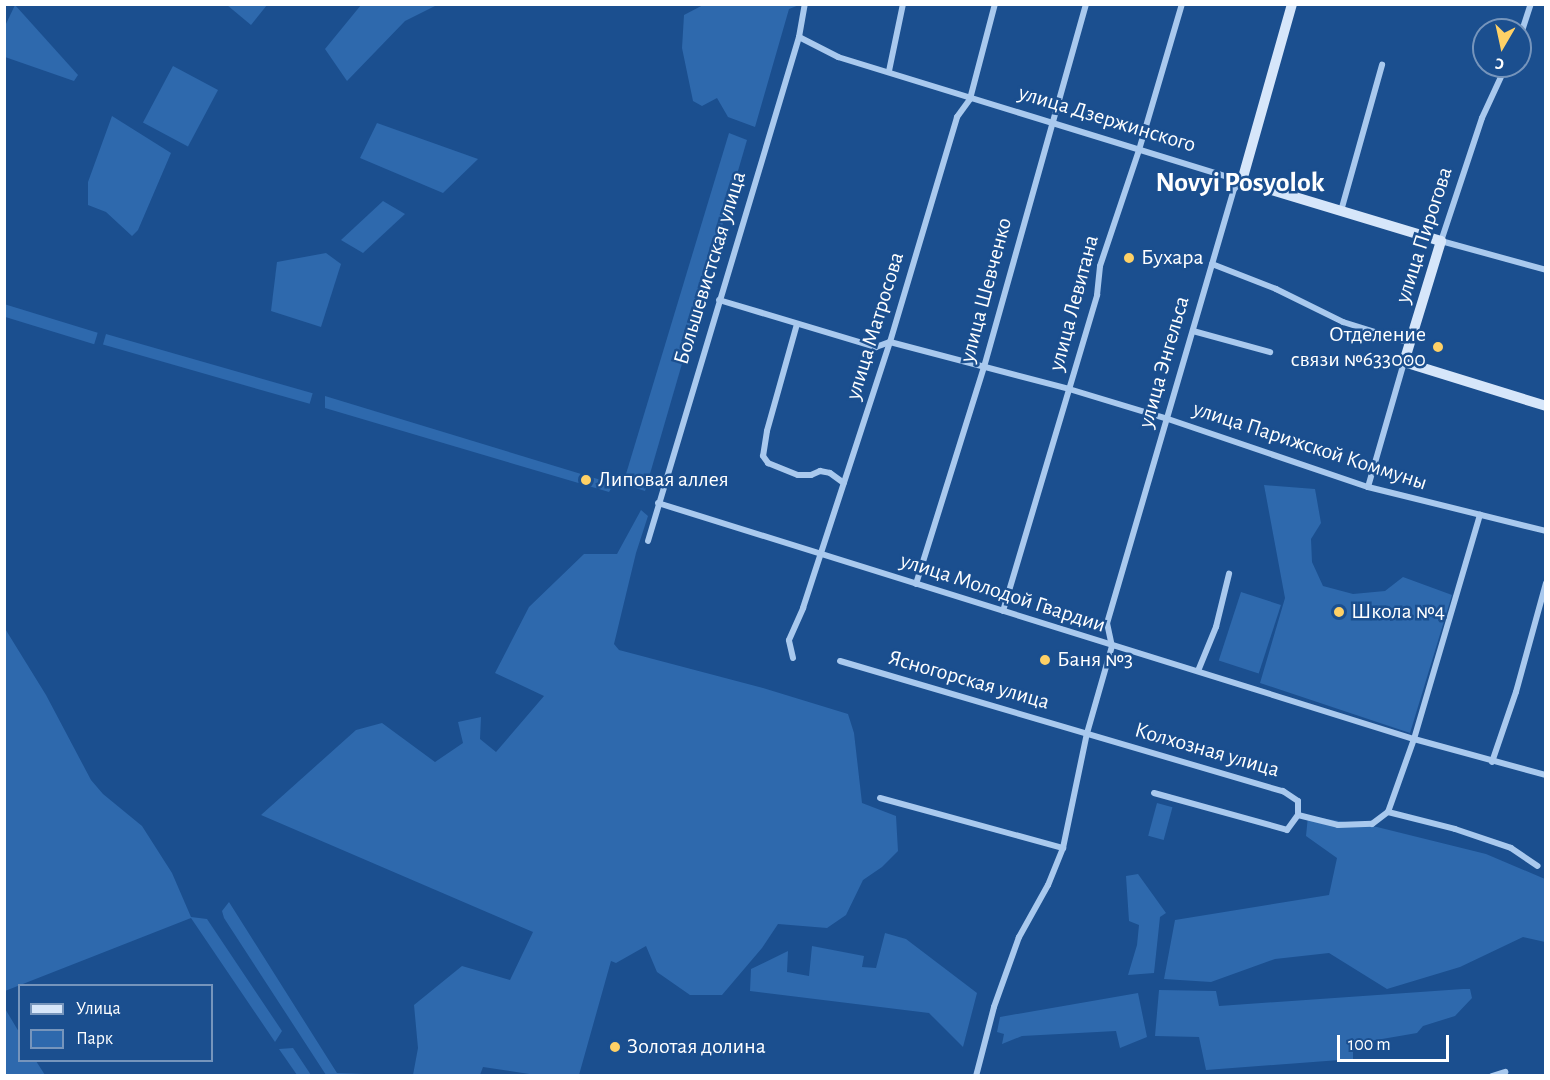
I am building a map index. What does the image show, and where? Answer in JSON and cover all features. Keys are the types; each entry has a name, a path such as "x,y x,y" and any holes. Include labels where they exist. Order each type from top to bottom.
{"street":[{"name":"Большевистская улица","path":"648,541 799,37 805,4"},
{"path":"889,70 903,4"},
{"name":"улица Матросова","path":"793,658 789,639 804,608 890,342 957,117 970,99 995,4"},
{"name":"улица Шевченко","path":"916,584 984,367 1086,4"},
{"name":"улица Левитана","path":"1003,611 1097,295 1100,266 1139,150 1182,4"},
{"name":"улица Энгельса","path":"976,1076 994,1007 1019,937 1048,885 1062,848 1087,733 1112,646 1107,623 1234,189 1242,181 1292,4"},
{"name":"улица Дзержинского","path":"799,37 838,57 889,70 970,99 1441,241 1545,268"},
{"path":"1341,211 1382,66"},
{"name":"улица Пирогова","path":"1368,487 1441,241 1482,118 1500,78"},
{"path":"1212,264 1276,289 1343,322 1410,343"},
{"name":"улица Парижской Коммуны","path":"719,300 876,347 890,342 1069,389 1168,419 1368,487 1545,531"},
{"path":"797,324 767,431 763,456 768,463 791,472 811,475 820,471 830,473 844,483"},
{"path":"1193,331 1270,352"},
{"path":"1404,362 1545,406"},
{"name":"улица Молодой Гвардии","path":"658,503 1414,739 1545,775"},
{"path":"1154,793 1287,830 1298,815 1338,825 1372,824 1388,812 1414,739 1480,515"},
{"path":"1198,671 1216,627 1229,574"},
{"path":"1492,762 1516,692 1545,583"},
{"name":"Ясногорская улица","path":"840,662 1087,733"},
{"name":"Колхозная улица","path":"1087,733 1284,790 1298,801 1298,815"},
{"path":"880,798 1062,848"},
{"path":"1388,812 1455,829 1511,848 1538,866"},
{"path":"1492,1076 1505,1072"}],"green space":[{"path":"705,4 799,5 789,9 755,127 728,117 717,98 702,106 693,101 682,48 684,15"},
{"path":"15,5 78,75 74,81 5,57 5,26"},
{"path":"227,5 267,5 251,25"},
{"path":"361,5 437,5 405,21 347,81 325,49"},
{"path":"173,66 218,90 188,146 143,123"},
{"path":"112,116 171,153 138,230 132,236 106,212 88,205 88,182"},
{"path":"377,123 478,159 443,193 360,158"},
{"path":"729,133 747,140 645,491 623,484"},
{"path":"383,201 405,214 363,253 341,240"},
{"path":"326,253 341,264 321,327 271,311 277,262"},
{"path":"4,304 98,333 94,344 4,317"},
{"path":"106,334 313,393 310,404 103,345"},
{"path":"325,396 614,484 609,492 325,408"},
{"path":"1264,485 1315,489 1321,523 1311,539 1312,562 1323,586 1353,594 1385,591 1403,577 1452,595 1410,733 1260,683 1285,598"},
{"path":"641,510 648,516 636,553 614,644 619,650 763,688 848,714 854,733 862,803 896,816 898,851 882,867 863,880 846,915 827,928 778,924 762,948 722,995 690,995 657,972 646,946 616,963 611,961 579,1075 536,1075 483,1067 480,1075 413,1075 418,1048 414,1005 462,966 510,980 533,932 261,815 356,730 382,723 435,762 463,743 458,722 481,717 480,739 496,752 544,696 495,673 529,607 584,554 617,554"},
{"path":"1241,592 1281,605 1259,673 1219,660"},
{"path":"4,627 46,695 91,780 103,794 142,826 172,873 191,917 207,919 282,1031 275,1042 191,918 5,991"},
{"path":"1157,803 1172,807 1164,840 1148,836"},
{"path":"1308,816 1377,827 1486,854 1545,879 1545,942 1523,937 1460,967 1387,989 1329,953 1275,959 1211,982 1164,979 1175,920 1329,895 1337,858 1306,836"},
{"path":"1138,874 1166,913 1160,917 1154,973 1128,975 1137,945 1139,925 1129,921 1126,876"},
{"path":"229,902 337,1073 393,1075 326,1075 224,918 222,911"},
{"path":"885,933 906,939 977,993 963,1047 929,1013 750,991 751,969 788,951 787,972 809,976 812,946 864,956 862,967 876,968"},
{"path":"1470,989 1472,998 1455,1016 1423,1026 1417,1033 1353,1044 1353,1059 1206,1070 1199,1037 1155,1036 1159,990 1216,991 1219,1006"},
{"path":"1138,993 1147,1037 1120,1048 1116,1031 1022,1036 1002,1044 1004,1034 997,1032 1000,1017"},
{"path":"4,1007 18,1030 18,1062 37,1062 45,1075 5,1075"},
{"path":"293,1048 311,1075 297,1075 279,1049"}],"place":[{"name":"Бухара","path":"1129,258"},
{"name":"Отделение связи №633000","path":"1438,347"},
{"name":"Липовая аллея","path":"586,480"},
{"name":"Школа №4","path":"1339,612"},
{"name":"Баня №3","path":"1045,660"},
{"name":"Золотая долина","path":"615,1047"}],"district":[{"name":"Novyi Posyolok","path":"1240,183"}]}
